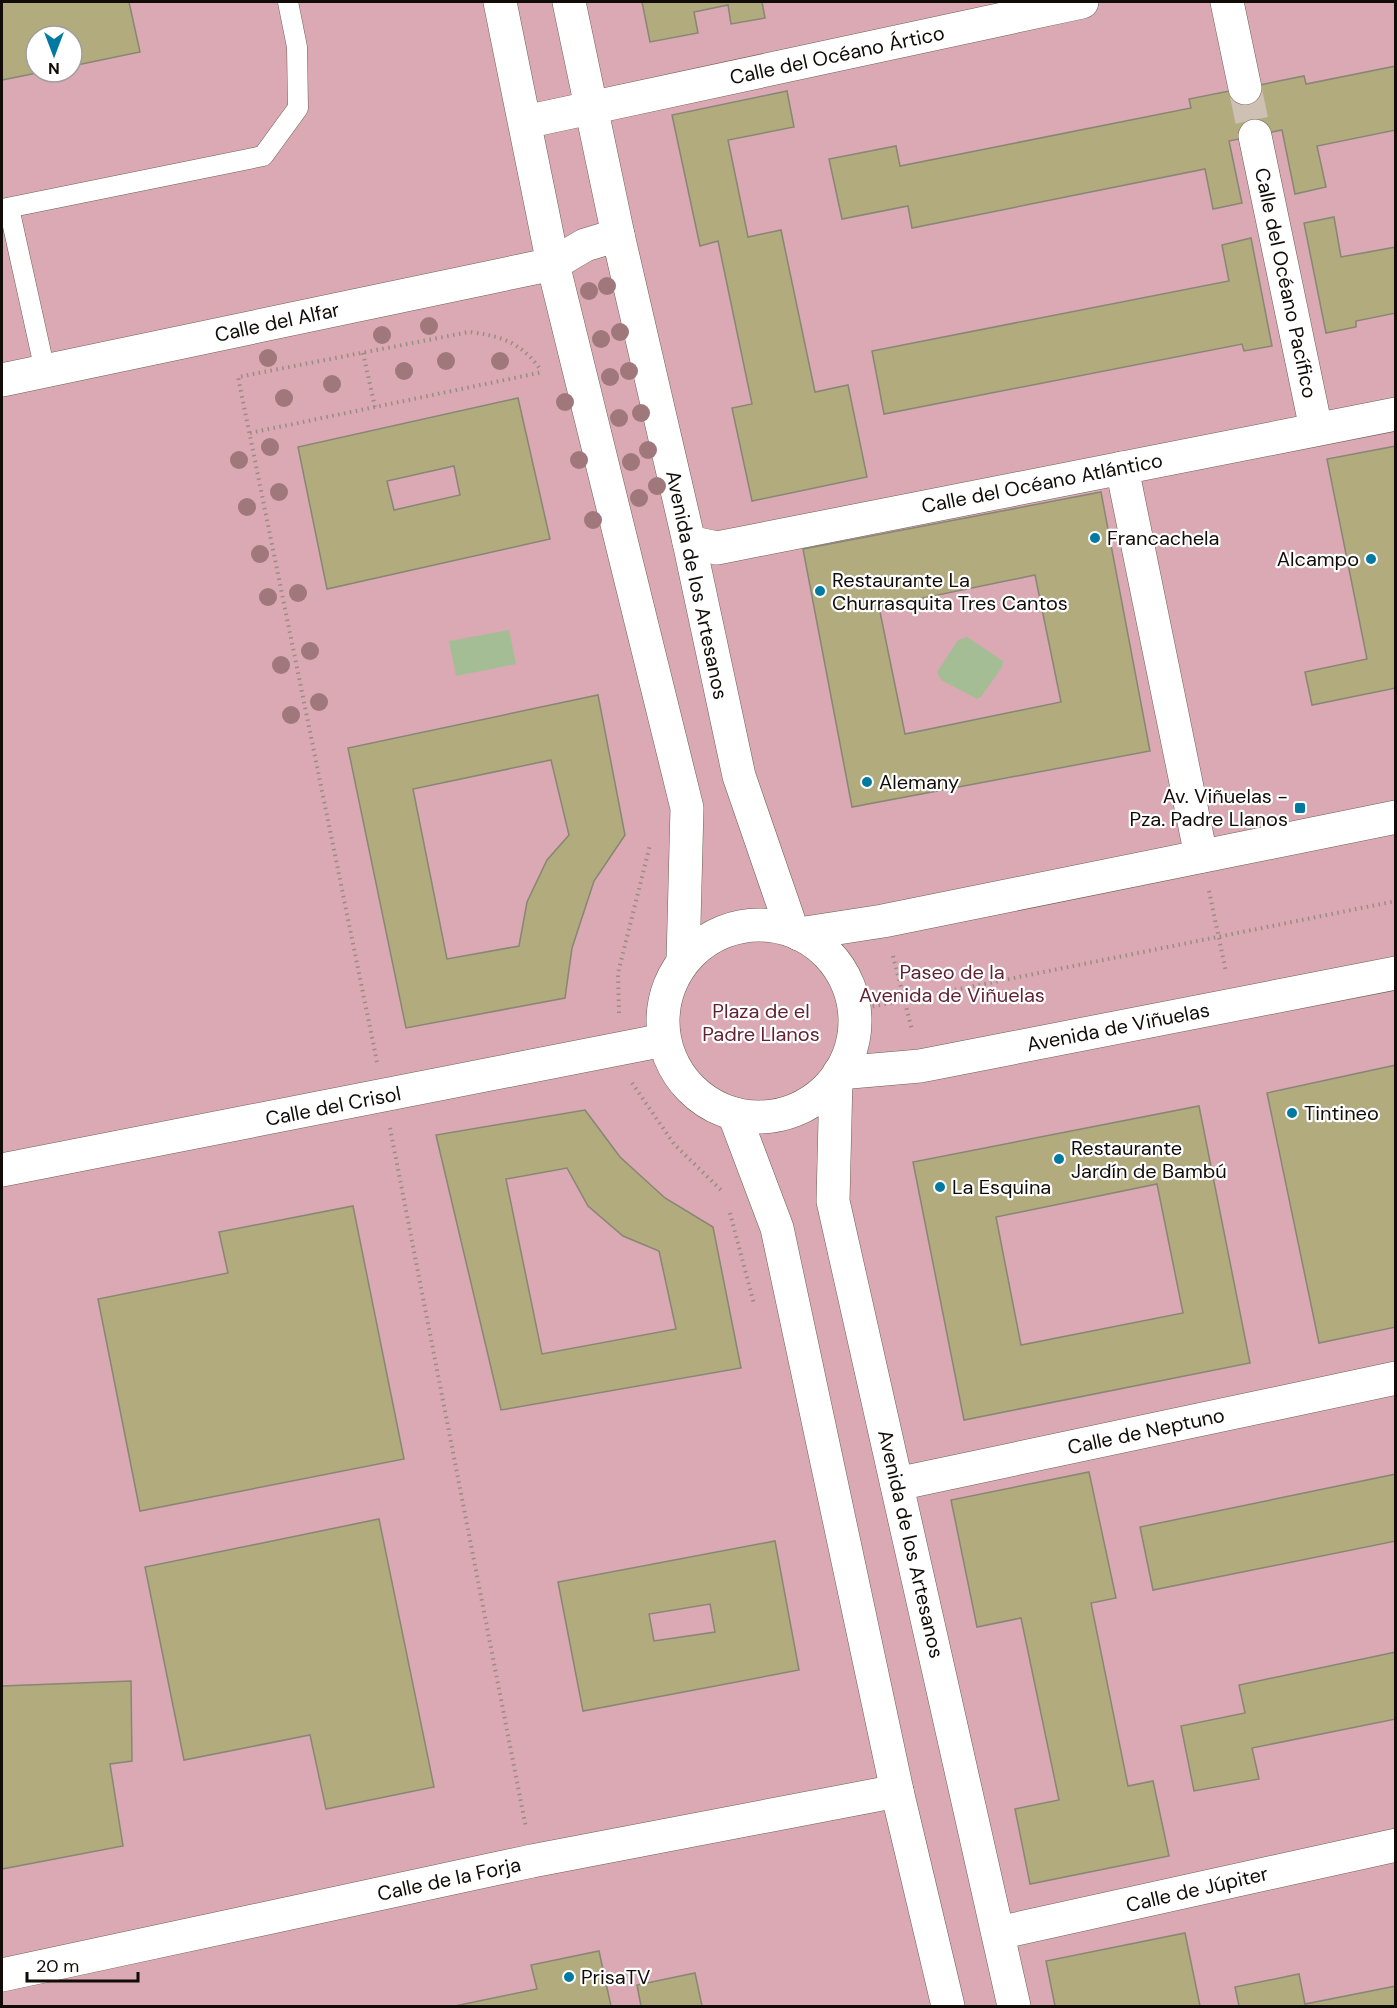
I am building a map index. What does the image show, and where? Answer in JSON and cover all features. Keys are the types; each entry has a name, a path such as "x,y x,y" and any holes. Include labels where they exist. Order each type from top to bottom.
{"street":[{"path":"500,2 553,264 687,808 683,960"},
{"name":"Avenida de los Artesanos","path":"569,2 618,235 689,542 739,776 795,932"},
{"name":"Calle del Océano Ártico","path":"593,109 1082,2"},
{"path":"1227,2 1245,88"},
{"path":"525,122 593,109"},
{"name":"Calle del Océano Pacífico","path":"1255,136 1316,429"},
{"path":"553,264 585,245 618,235"},
{"name":"Calle del Alfar","path":"2,380 553,264"},
{"name":"Calle del Océano Atlántico","path":"689,542 717,548 1395,414"},
{"path":"1122,468 1201,856"},
{"path":"795,932 883,921 1395,817"},
{"path":"768,925 795,932 815,943 835,961 849,984 855,1010 852,1046 838,1076 820,1095 801,1108 779,1115 757,1117 734,1114 709,1104 688,1087 673,1066 664,1040 662,1012 669,985 683,960 711,938 745,926 768,925"},
{"name":"Avenida de Viñuelas","path":"838,1076 920,1066 1395,973"},
{"name":"Calle del Crisol","path":"2,1170 664,1040"},
{"name":"Avenida de los Artesanos","path":"838,1076 833,1201 1014,2007"},
{"path":"734,1114 777,1228 897,1791 948,2007"},
{"name":"Calle de Neptuno","path":"897,1484 1395,1378"},
{"name":"Calle de la Forja","path":"2,1975 532,1861 897,1791"},
{"name":"Calle de Júpiter","path":"998,1933 1395,1845"}],"lane":[{"path":"45,371 5,208 262,156 298,108 297,47 288,2"}],"path":[{"path":"238,377 469,332 494,334 513,344 535,362 549,381"},
{"path":"363,353 375,407"},
{"path":"249,433 543,372"},
{"path":"687,808 648,847 618,973 619,1049 625,1074 674,1144 725,1194"},
{"path":"1201,856 1233,1005"},
{"path":"855,1010 1395,901"},
{"path":"883,921 920,1066"},
{"path":"728,1205 754,1307"}],"green space":[{"path":"2,2 1395,2 1395,2006 2,2006"}],"shaded area":[{"path":"509,630 516,664 456,676 449,641"},
{"path":"967,637 1003,661 1002,667 981,697 977,699 941,680 937,672 958,640"}],"building":[{"path":"2,2 129,2 140,52 84,64 84,24 24,24 24,76 2,80"},
{"path":"642,2 762,2 765,18 731,24 728,5 694,12 698,33 650,42"},
{"path":"1396,66 1396,130 1317,146 1326,187 1295,194 1282,130 1229,141 1242,203 1213,209 1205,169 912,228 908,206 842,219 829,159 896,146 900,166 1191,108 1189,99 1304,76 1306,84"},
{"path":"787,91 794,127 728,140 748,237 781,230 815,392 848,385 867,477 752,501 732,408 752,404 718,241 700,246 672,115"},
{"path":"1334,217 1341,257 1396,247 1396,313 1356,321 1356,327 1326,333 1304,223"},
{"path":"1251,238 1272,346 1244,351 1242,344 884,414 872,351 1229,281 1222,245"},
{"path":"518,398 550,539 327,589 298,447","holes":["454,466 460,495 394,510 387,481"]},
{"name":"Alcampo","path":"1396,446 1396,688 1312,705 1305,672 1367,659 1327,459"},
{"path":"1101,492 1150,751 852,807 803,549","holes":["1035,575 1061,702 905,734 879,607"]},
{"path":"598,695 625,835 594,881 572,948 565,998 406,1028 348,748","holes":["551,760 569,835 547,860 527,902 519,946 447,959 413,789"]},
{"path":"1396,1065 1396,1327 1319,1343 1267,1093"},
{"path":"1199,1106 1250,1363 964,1420 913,1162","holes":["1157,1184 1183,1313 1021,1345 996,1217"]},
{"path":"585,1110 620,1157 665,1198 713,1227 741,1368 501,1410 436,1135","holes":["567,1168 588,1206 623,1236 659,1251 676,1329 542,1354 506,1179"]},
{"path":"353,1206 404,1459 140,1511 98,1299 228,1273 219,1232"},
{"path":"1089,1472 1116,1598 1091,1603 1128,1786 1153,1781 1169,1856 1030,1884 1015,1809 1059,1800 1021,1618 977,1627 951,1500"},
{"path":"1396,1474 1396,1541 1153,1590 1140,1527"},
{"path":"379,1519 434,1787 326,1809 310,1735 184,1760 145,1567"},
{"path":"775,1541 799,1670 583,1711 558,1582","holes":["710,1604 715,1632 654,1641 649,1614"]},
{"path":"1396,1652 1396,1719 1252,1748 1259,1779 1194,1791 1181,1726 1245,1713 1239,1685"},
{"path":"131,1681 132,1761 110,1764 123,1846 2,1869 2,1686"},
{"path":"1185,1933 1200,2006 1055,2006 1046,1961"},
{"name":"PrisaTV","path":"599,1951 611,2006 455,2006 537,1989 531,1965"},
{"name":"PrisaTV","path":"695,1973 702,2006 641,2006 637,1985"},
{"path":"1299,1974 1305,2004 1396,1986 1396,2006 1239,2006 1235,1987"}],"tunnel":[{"path":"1245,88 1255,136"}],"place":[{"name":"Francachela","path":"1095,538"},
{"name":"Alcampo","path":"1371,559"},
{"name":"Restaurante La Churrasquita Tres Cantos","path":"820,591"},
{"name":"Alemany","path":"867,782"},
{"name":"Av. Viñuelas - Pza. Padre Llanos","path":"1300,808"},
{"name":"Tintineo","path":"1292,1113"},
{"name":"Restaurante Jardín de Bambú","path":"1059,1159"},
{"name":"La Esquina","path":"940,1187"},
{"name":"PrisaTV","path":"569,1977"}],"park label":[{"name":"Paseo de la Avenida de Viñuelas","path":"952,984"},
{"name":"Plaza de el Padre Llanos","path":"761,1022"}]}
